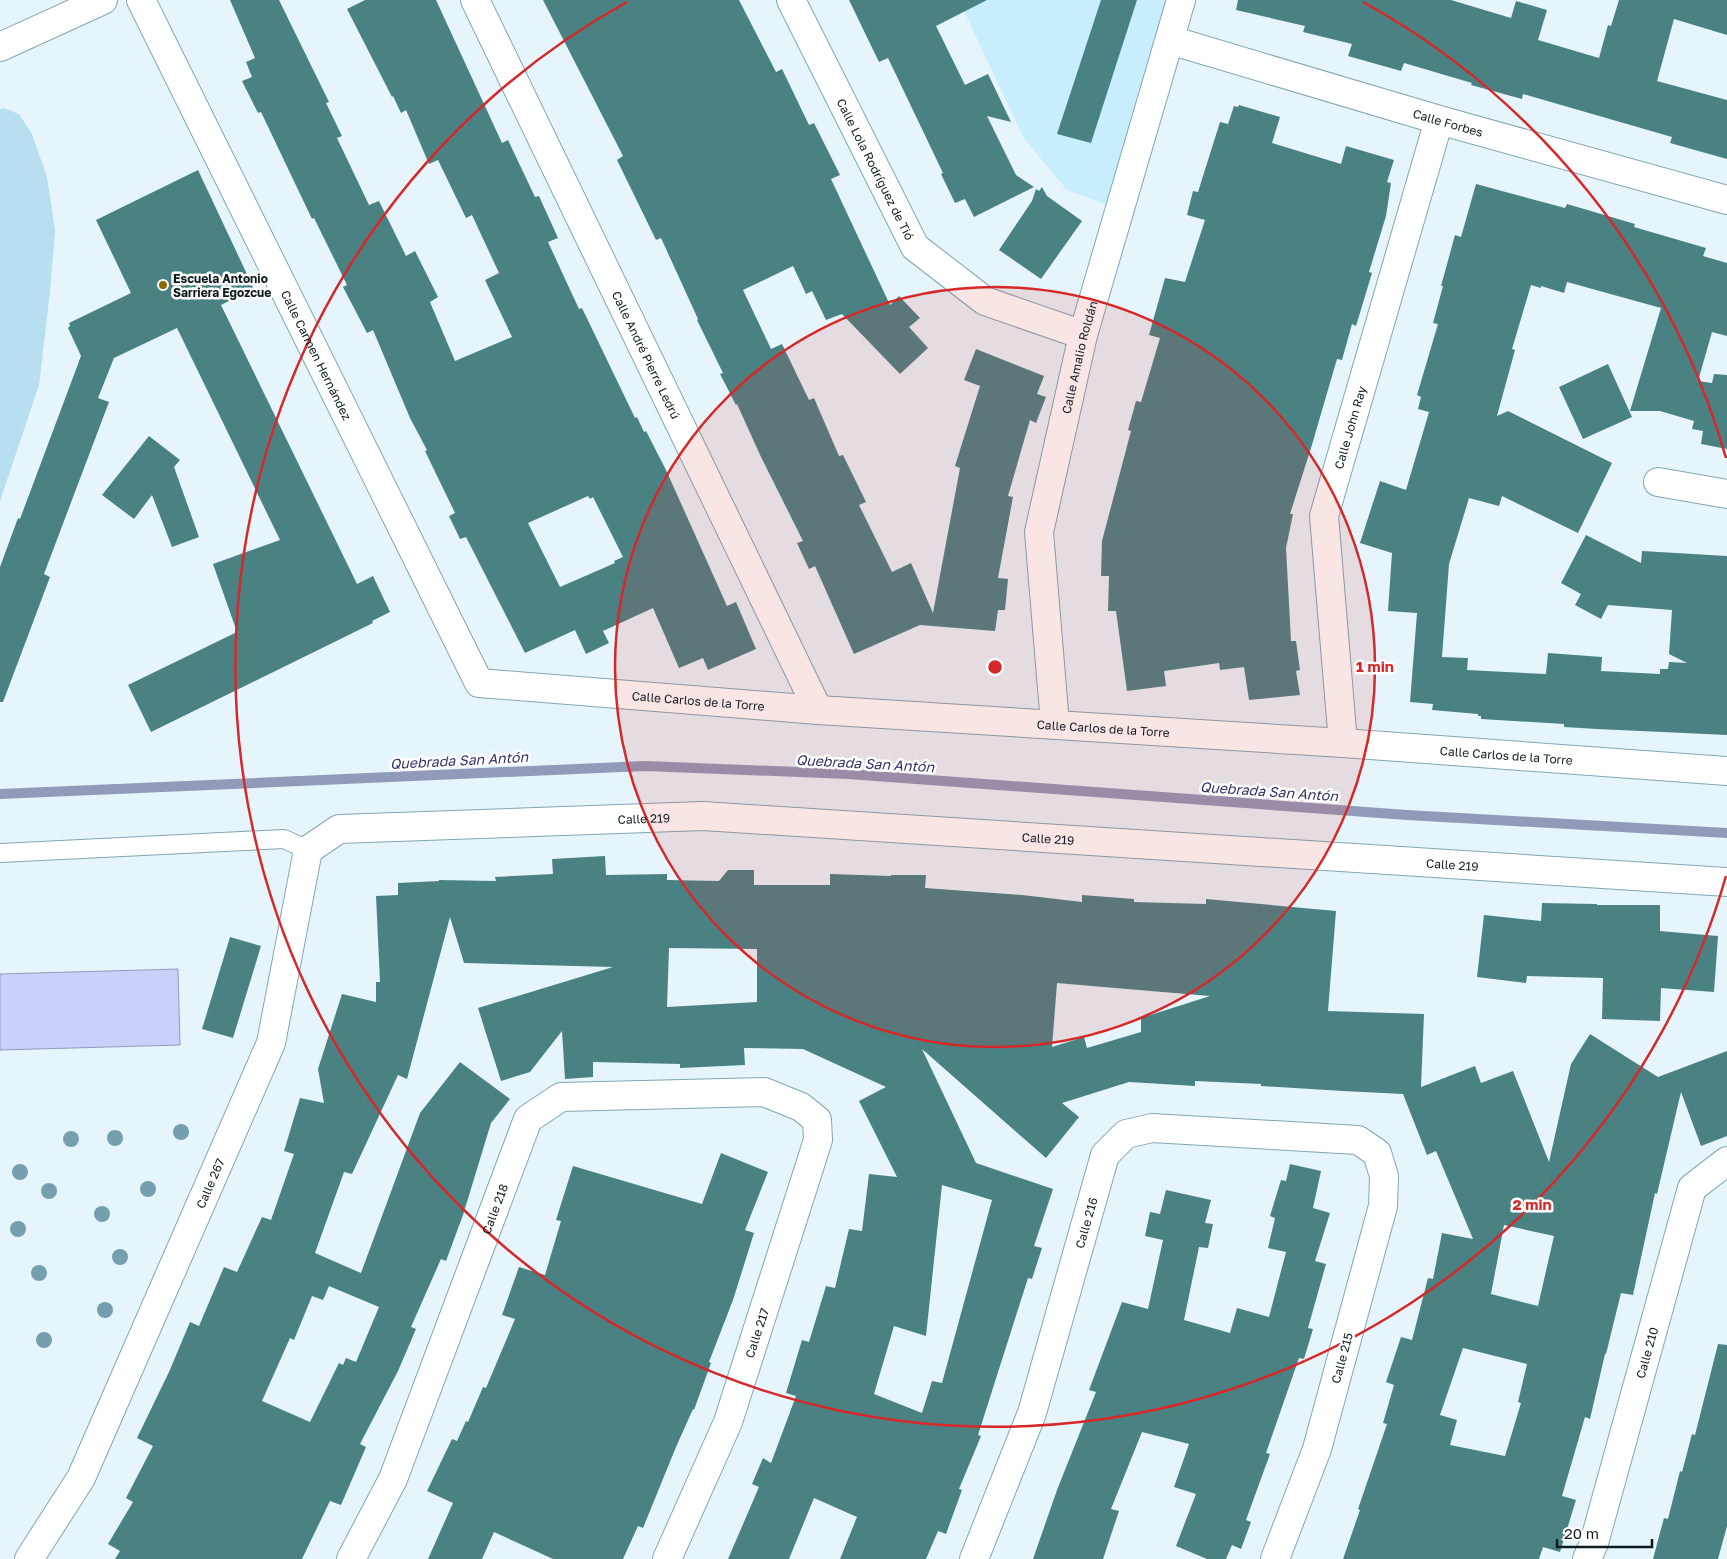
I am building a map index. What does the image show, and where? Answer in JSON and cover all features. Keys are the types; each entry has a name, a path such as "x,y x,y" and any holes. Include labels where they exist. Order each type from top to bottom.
{"street":[{"path":"0,46 103,0"},
{"name":"Calle Carmen Hernández","path":"141,0 479,684"},
{"name":"Calle André Pierre Ledrú","path":"475,0 818,710"},
{"name":"Calle Lola Rodríguez de Tió","path":"791,0 915,247 985,301 1083,334"},
{"name":"Calle Amalio Roldán","path":"1055,724 1039,532 1083,334 1181,0"},
{"name":"Calle Forbes","path":"1170,40 1439,120 1727,200"},
{"name":"Calle John Ray","path":"1343,743 1324,516 1439,120"},
{"path":"1658,482 1727,494"},
{"name":"Calle Carlos de la Torre","path":"479,684 818,710 1343,743 1727,771"},
{"name":"Calle 219","path":"308,850 339,829 703,816 1727,882"},
{"name":"Calle 267","path":"30,1559 82,1478 271,1044 308,850"},
{"name":"Calle 218","path":"351,1559 393,1479 528,1119 561,1097 764,1092 801,1107"},
{"name":"Calle 217","path":"667,1559 728,1422 818,1140 817,1120 801,1107"},
{"name":"Calle 216","path":"974,1559 1032,1413 1105,1155 1126,1134 1152,1128 1358,1140 1377,1153"},
{"name":"Calle 215","path":"1276,1559 1317,1449 1383,1206 1384,1176 1377,1153"},
{"name":"Calle 210","path":"1588,1559 1692,1188 1727,1161"}],"lane":[{"path":"0,854 284,838 308,850"}],"shaded area":[{"path":"959,0 1166,0 1108,205 1067,190 1023,137"},
{"path":"4,108 19,114 32,134 47,177 55,231 39,385 0,501 0,109"},
{"path":"178,969 180,1045 0,1050 0,974"}],"building":[{"path":"230,0 279,0 329,102 326,103 342,136 337,138 369,205 379,201 406,256 415,251 438,297 430,302 455,361 512,337 485,280 499,273 472,215 466,218 438,160 429,164 406,110 401,113 347,9 365,0 436,0 502,143 508,140 535,197 539,196 558,238 548,242 579,309 582,308 635,418 637,417 644,432 646,431 666,470 727,606 736,602 756,649 708,670 703,658 679,668 653,608 603,631 609,643 586,654 575,630 525,653 466,537 460,539 449,516 455,513 425,451 427,450 410,418 373,330 367,333 343,287 347,285 314,218 312,219 261,112 258,113 242,81 252,77 246,62 255,58","holes":["588,496 590,499 593,497 623,557 614,561 615,563 560,587 528,523"]},
{"path":"543,0 739,0 776,72 782,69 809,125 814,123 840,175 831,179 890,305 899,296 920,318 909,327 928,348 900,374 842,314 826,320 812,291 806,294 793,266 743,290 771,349 782,344 809,400 814,398 839,456 843,455 866,502 859,505 892,572 911,563 933,613 960,468 955,466 980,386 964,380 976,349 1044,376 1037,394 1046,397 1036,423 1030,420 1008,496 1013,497 998,578 1008,579 1005,610 998,610 995,631 920,625 854,654 815,566 809,569 797,543 803,541 737,404 720,374 723,373 697,320 661,238 656,240 617,160 623,156"},
{"path":"849,0 987,0 936,26 965,85 988,74 1011,122 987,116 1016,175 1034,187 974,217 965,199 955,203 941,174 943,173 888,58 879,62"},
{"path":"1101,0 1137,0 1091,143 1057,134"},
{"path":"1238,0 1451,0 1511,18 1516,1 1547,10 1538,40 1599,58 1608,25 1611,26 1619,0 1727,0 1727,35 1674,19 1657,81 1727,100 1727,159 1670,143 1672,137 1523,94 1522,99 1404,63 1401,71 1348,56 1352,44 1303,32 1305,26 1236,10"},
{"path":"1239,105 1280,117 1272,143 1341,164 1346,146 1394,160 1387,182 1391,183 1386,216 1369,272 1372,273 1356,326 1352,324 1342,360 1337,359 1290,514 1293,514 1286,548 1291,641 1296,641 1300,670 1296,671 1300,695 1249,700 1244,667 1220,670 1219,663 1164,671 1166,686 1127,691 1116,611 1108,611 1109,576 1101,576 1102,541 1131,431 1128,430 1136,401 1141,402 1160,338 1149,335 1165,278 1185,282 1205,220 1187,215 1193,191 1198,192 1220,122 1228,124 1234,106 1238,107"},
{"path":"198,170 253,287 230,298 231,300 221,305 357,584 373,576 390,612 372,621 373,623 151,732 128,685 237,632 213,564 280,540 177,328 114,358 98,398 109,402 44,574 50,577 3,702 0,702 0,567 81,356 68,328 70,326 69,323 131,293 96,220"},
{"path":"1476,184 1565,208 1567,204 1635,224 1634,227 1706,248 1703,256 1727,263 1727,336 1712,332 1698,381 1712,383 1714,374 1727,375 1727,449 1701,444 1703,431 1692,429 1694,421 1660,411 1630,411 1661,308 1567,282 1564,293 1531,285 1512,349 1515,350 1497,416 1508,411 1612,463 1578,533 1502,496 1499,506 1469,498 1449,564 1442,657 1468,658 1467,670 1546,674 1548,653 1602,657 1601,671 1660,674 1660,669 1668,669 1669,662 1687,663 1669,654 1672,610 1608,605 1601,619 1575,605 1581,594 1561,583 1586,535 1641,563 1642,551 1727,556 1727,735 1564,727 1564,724 1481,719 1481,716 1478,716 1478,714 1432,710 1433,704 1410,702 1417,613 1388,611 1392,553 1360,543 1380,481 1406,490 1429,412 1418,409 1421,397 1417,395 1438,324 1433,323 1443,286 1441,286 1455,235 1461,237"},
{"path":"1042,187 1047,196 1082,221 1041,279 999,250 1032,201 1036,189 1039,191"},
{"path":"1608,364 1632,417 1583,439 1559,387"},
{"path":"149,436 180,460 174,467 199,537 172,547 152,495 134,519 102,495"},
{"path":"605,856 606,875 667,874 667,880 719,881 728,870 754,870 754,885 830,885 830,874 926,875 925,888 1022,895 1082,902 1082,895 1134,899 1134,902 1206,904 1206,899 1336,911 1328,1011 1424,1014 1421,1087 1475,1066 1481,1083 1513,1071 1549,1162 1571,1064 1590,1034 1658,1077 1727,1051 1727,1136 1701,1146 1681,1092 1657,1194 1655,1193 1633,1295 1621,1293 1590,1419 1585,1417 1562,1496 1576,1500 1560,1552 1543,1547 1539,1559 1343,1559 1387,1424 1383,1423 1394,1385 1386,1382 1401,1337 1412,1340 1428,1278 1433,1279 1442,1233 1473,1239 1436,1151 1427,1155 1403,1094 1195,1081 1195,1086 1129,1082 1062,1103 1079,1117 1046,1158 922,1049 976,1163 1053,1189 1034,1246 1042,1248 1032,1279 1028,1278 978,1435 981,1436 959,1489 962,1490 946,1534 938,1531 926,1559 840,1559 857,1517 814,1498 789,1559 728,1559 759,1487 752,1484 763,1458 771,1463 796,1396 786,1393 802,1340 809,1342 826,1286 835,1288 849,1229 862,1231 869,1174 897,1177 859,1101 886,1087 803,1049 744,1048 745,1065 680,1068 680,1064 593,1062 593,1077 565,1079 562,1031 530,1072 501,1081 478,1008 613,967 464,963 450,917 407,1079 398,1075 352,1174 344,1172 315,1253 361,1273 420,1113 460,1062 510,1099 491,1123 463,1215 446,1261 441,1259 411,1327 416,1329 398,1371 360,1444 366,1447 341,1505 330,1501 302,1559 115,1559 120,1551 108,1544 133,1502 126,1498 153,1446 137,1438 169,1372 190,1322 199,1326 224,1267 237,1272 262,1217 271,1220 294,1154 284,1151 300,1098 324,1103 318,1069 342,994 376,1002 376,982 380,982 376,896 398,895 398,883 439,880 496,881 495,877 553,874 552,859","holes":["669,948 757,949 757,1002 667,1007","1057,983 1210,996 1141,1018 1141,1032 1087,1048 1084,1037 1052,1047","942,1185 992,1200 942,1383 932,1381 922,1413 874,1394 894,1326 926,1336","1504,1225 1554,1236 1538,1306 1491,1294","329,1286 379,1307 356,1362 346,1358 343,1365 339,1363 310,1422 262,1401 290,1338 294,1340 312,1296 323,1300","1463,1348 1527,1364 1518,1402 1521,1403 1505,1456 1450,1445 1457,1420 1440,1415"]},
{"path":"1542,903 1660,905 1660,931 1718,936 1714,992 1661,988 1660,1021 1602,1019 1603,978 1527,976 1526,983 1477,977 1484,915 1541,921"},
{"path":"230,937 261,946 233,1038 202,1029"},
{"path":"721,1153 768,1172 745,1230 754,1233 733,1300 709,1362 711,1363 694,1410 676,1447 643,1528 638,1526 623,1559 553,1559 494,1532 482,1559 428,1559 453,1503 427,1491 452,1439 457,1441 466,1421 468,1422 483,1387 486,1388 515,1319 502,1315 519,1267 545,1275 561,1221 556,1220 573,1166 702,1204"},
{"path":"1290,1164 1321,1171 1313,1208 1330,1213 1315,1261 1326,1264 1308,1328 1313,1329 1304,1359 1299,1358 1266,1453 1270,1454 1246,1520 1251,1522 1241,1549 1232,1545 1226,1559 1207,1559 1176,1546 1196,1494 1174,1487 1189,1444 1142,1432 1111,1509 1119,1511 1103,1559 1033,1559 1057,1490 1096,1392 1089,1390 1122,1302 1148,1309 1163,1240 1145,1236 1150,1212 1160,1214 1166,1190 1211,1200 1205,1223 1213,1224 1208,1248 1199,1247 1184,1320 1230,1333 1237,1308 1269,1317 1286,1252 1268,1248 1275,1218 1270,1216 1281,1180 1286,1181"},
{"path":"1718,1344 1727,1345 1727,1526 1718,1559 1653,1559 1664,1518 1668,1519 1692,1434 1695,1435"}],"waterway":[{"name":"Quebrada San Antón","path":"0,794 645,766 848,774 1407,815 1727,833"}],"place":[{"name":"Escuela Antonio Sarriera Egozcue","path":"163,285"}]}
